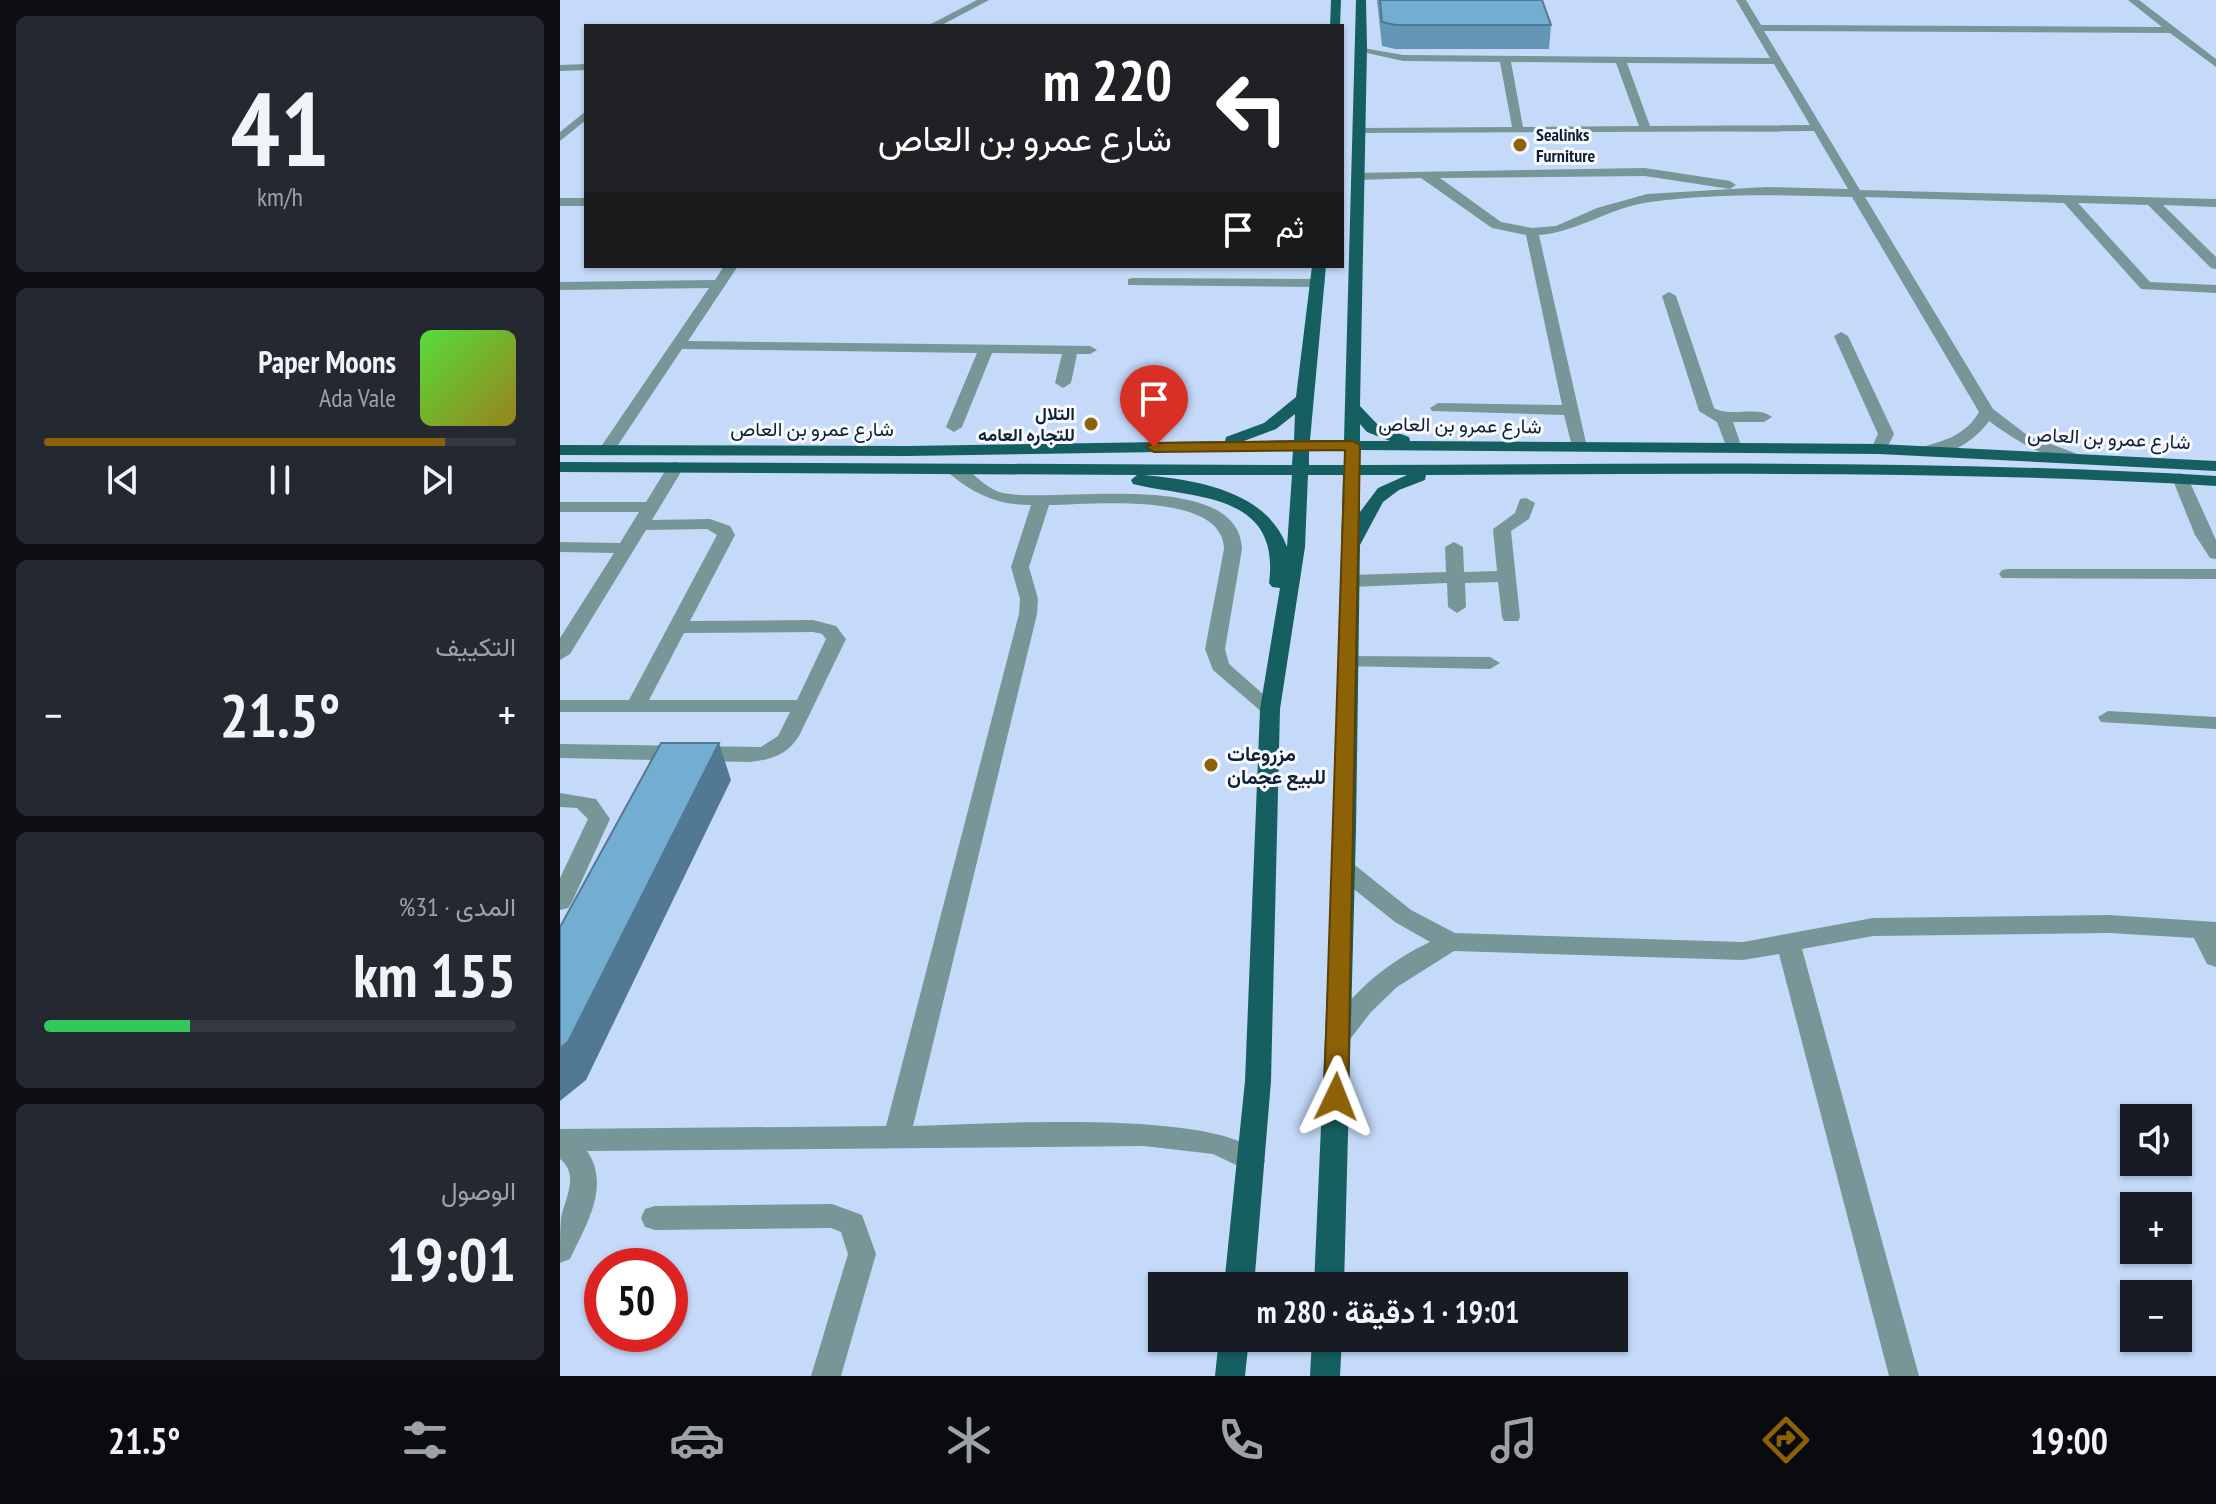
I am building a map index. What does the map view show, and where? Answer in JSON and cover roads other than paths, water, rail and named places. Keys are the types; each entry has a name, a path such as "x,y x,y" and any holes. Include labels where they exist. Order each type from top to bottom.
{"main road":[{"path":"1335,24 1336,0"},
{"path":"1330,1272 1352,552 1352,375 1362,68 1361,0"},
{"path":"1240,1272 1258,1081 1270,709 1296,547 1300,445 1319,268"},
{"path":"1198,447 1255,433 1285,416 1304,399"},
{"path":"1354,409 1365,422 1383,433 1442,448"},
{"name":"شارع عمرو بن العاص","path":"560,450 1300,445 1879,449 2216,466"},
{"name":"شارع عمرو بن العاص","path":"560,467 956,470 1899,468 2216,481"},
{"path":"1352,552 1372,506 1383,490 1449,469"},
{"path":"988,470 1050,479 1182,484 1223,496 1247,509 1267,525 1280,551 1270,645 1276,664"},
{"path":"1230,1376 1233,1352"},
{"path":"1325,1376 1326,1352"}],"street":[{"path":"936,24 984,0"},
{"path":"1741,0 1860,194 1987,412 2021,438 2074,458"},
{"path":"2133,0 2216,64"},
{"path":"1759,28 2172,30"},
{"path":"1362,49 1403,58 1780,61"},
{"path":"1362,68 1403,58"},
{"path":"1505,59 1518,130"},
{"path":"1620,59 1646,129"},
{"path":"560,68 584,67"},
{"path":"560,138 584,116"},
{"path":"1360,131 1820,128"},
{"path":"1359,176 1645,172 1766,191"},
{"path":"1423,174 1438,181 1497,225 1532,232 1558,230 1601,211 1647,198 1766,191 2216,203"},
{"path":"2068,200 2146,286 2216,289"},
{"path":"560,202 584,202"},
{"path":"2152,202 2216,265"},
{"path":"1532,232 1579,447"},
{"path":"606,451 730,268"},
{"path":"1133,282 1318,283"},
{"path":"560,286 719,284"},
{"path":"1669,296 1707,411 1724,418 1764,417"},
{"path":"1841,336 1886,434 1879,449"},
{"path":"678,345 1090,350"},
{"path":"1063,383 1070,350"},
{"path":"954,427 985,351"},
{"path":"1438,408 1570,410"},
{"path":"1924,451 1960,441 1982,423 1987,412"},
{"path":"1724,418 1734,448"},
{"path":"560,654 676,467"},
{"path":"956,470 987,494 1012,500 1169,501 1200,508 1222,521 1229,530 1233,549 1215,649 1217,658 1220,666 1270,709"},
{"path":"2180,478 2204,535 2216,554"},
{"path":"897,1137 1028,614 1029,599 1021,574 1021,560 1041,502"},
{"path":"1511,617 1502,529 1523,515 1526,503"},
{"path":"560,507 651,507"},
{"path":"636,706 724,541 724,530 710,524 640,525"},
{"path":"560,547 626,548"},
{"path":"1454,547 1457,607"},
{"path":"2008,574 2216,574"},
{"path":"1351,581 1509,576"},
{"path":"560,751 759,755 778,748 785,742 836,639 829,630 813,626 678,627"},
{"path":"1349,662 1490,663"},
{"path":"560,706 804,706"},
{"path":"2108,717 2216,723"},
{"path":"560,800 587,803 599,819 560,902"},
{"path":"1343,868 1403,916 1451,942"},
{"path":"1339,1035 1386,979 1428,952 1451,942 1743,951 1789,945 1826,933 1873,927 2109,924 2209,930 2216,958"},
{"path":"1789,945 1904,1376"},
{"path":"560,1142 1172,1136 1232,1148 1251,1161"},
{"path":"560,1142 580,1159 585,1172 585,1187 560,1250"},
{"path":"655,1218 832,1216 852,1224 862,1254 826,1376"}],"place":[{"name":"Sealinks Furniture","path":"1520,145"},
{"name":"التلال للتجاره العامه","path":"1091,424"},
{"name":"مزروعات للبيع عجمان","path":"1211,765"}]}
